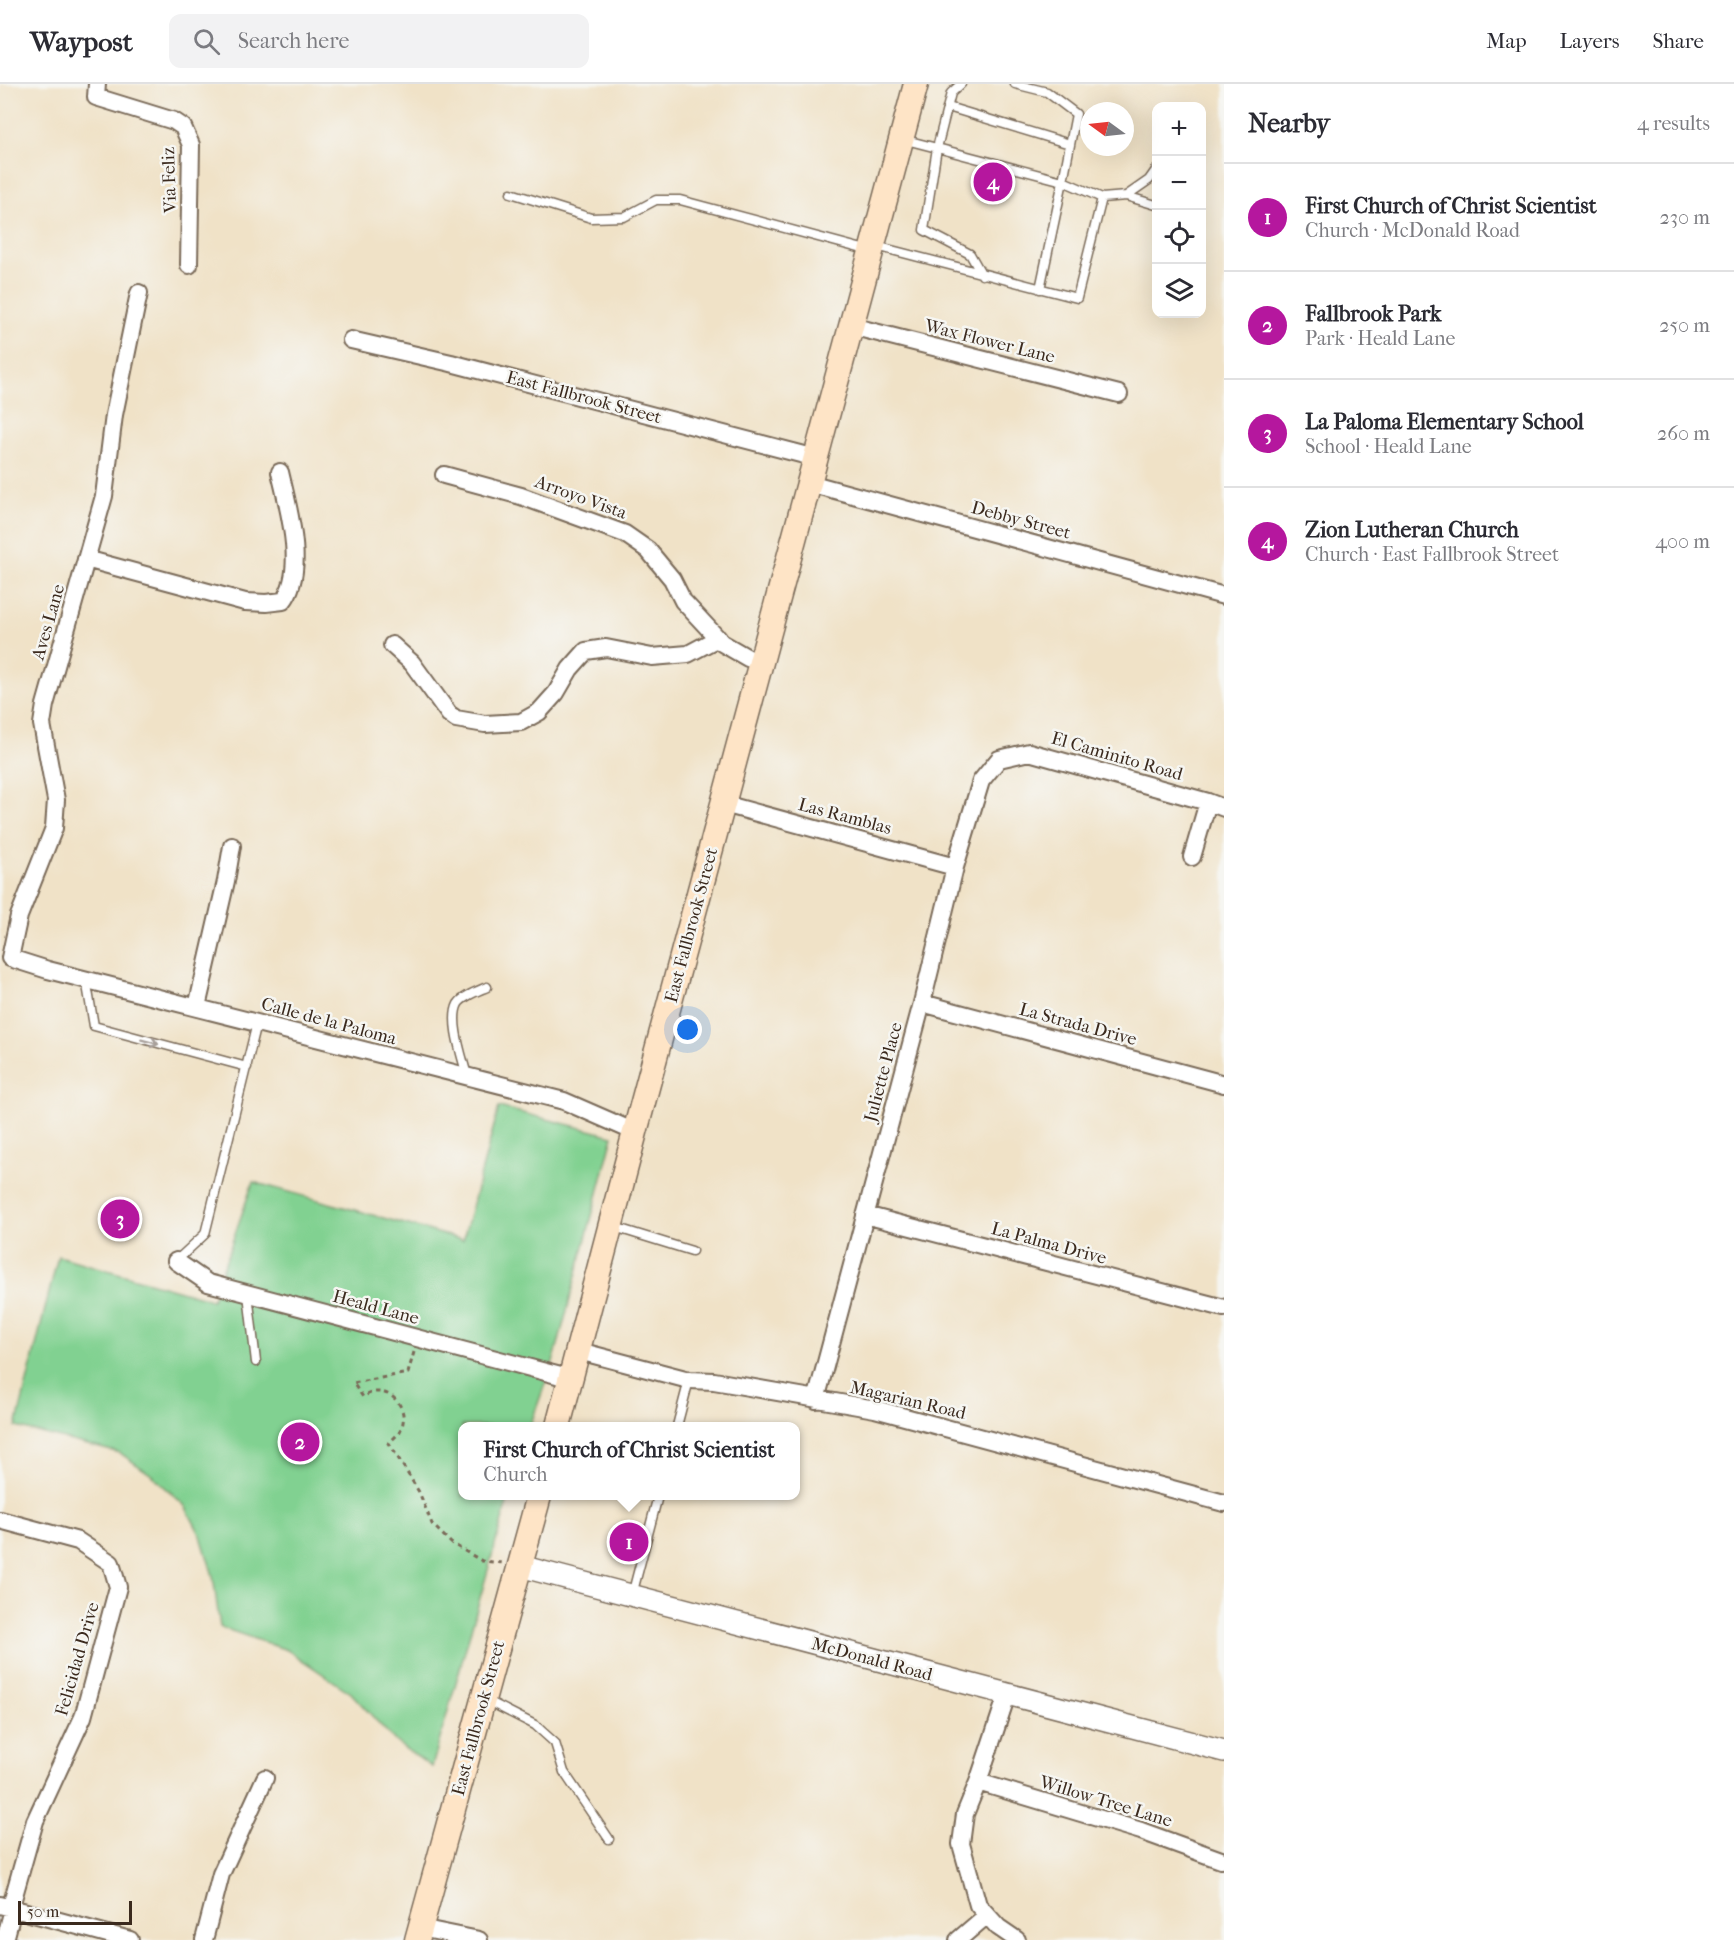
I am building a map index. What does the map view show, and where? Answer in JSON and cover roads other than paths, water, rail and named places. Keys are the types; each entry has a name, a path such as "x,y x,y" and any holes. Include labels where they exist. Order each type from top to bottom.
{"main road":[{"name":"East Fallbrook Street","path":"559,1422 916,84"},
{"name":"East Fallbrook Street","path":"419,1934 538,1500"}],"street":[{"name":"Via Feliz","path":"97,84 96,97 174,121 183,127 191,145 189,265"},
{"name":"Aves Lane","path":"3,957 54,828 56,800 42,724 45,705 104,496 114,415 139,293"},
{"name":"Wax Flower Lane","path":"851,326 1119,394"},
{"name":"East Fallbrook Street","path":"351,340 452,363 816,458"},
{"path":"86,559 245,602 283,601 290,593 294,546 291,517 280,472"},
{"name":"Arroyo Vista","path":"444,475 521,496 625,534 648,550 672,579 682,601 718,638 748,658 761,662"},
{"name":"Debby Street","path":"809,483 1224,596"},
{"path":"392,645 412,663 449,714 456,718 485,724 520,722 539,712 556,693 570,669 586,651 606,648 652,657 688,654 718,638"},
{"name":"El Caminito Road","path":"999,759 1029,752 1208,801 1224,808"},
{"name":"Juliette Place","path":"816,1400 922,1003 955,867 981,781 999,759"},
{"path":"1192,857 1208,801"},
{"name":"Las Ramblas","path":"724,804 955,867"},
{"path":"197,1007 232,846"},
{"name":"Calle de la Paloma","path":"3,957 564,1101 635,1132"},
{"name":"La Strada Drive","path":"922,1003 1224,1084"},
{"name":"La Palma Drive","path":"865,1215 1224,1308"},
{"name":"Heald Lane","path":"177,1261 208,1283 572,1379"},
{"name":"Magarian Road","path":"579,1351 689,1380 714,1381 875,1409 1224,1503"},
{"name":"Felicidad Drive","path":"0,1520 78,1541 111,1563 118,1587 83,1717 35,1821 13,1899 7,1907 5,1940"},
{"name":"McDonald Road","path":"520,1566 1224,1751"},
{"path":"1006,1695 978,1782 965,1814 962,1844 978,1905 998,1927 1017,1940"},
{"path":"204,1940 221,1874 265,1778"},
{"name":"Willow Tree Lane","path":"978,1782 1141,1831 1221,1860"},
{"path":"7,1907 130,1940"},
{"path":"958,1940 986,1916"},
{"path":"419,1934 479,1940"}],"lane":[{"path":"961,84 951,93 937,148 924,230 970,254 982,275"},
{"path":"1015,84 1047,92 1076,114 1040,289"},
{"path":"948,107 1070,144"},
{"path":"901,139 1064,180 1102,198 1126,196 1152,204"},
{"path":"1126,196 1152,176"},
{"path":"511,193 591,218 624,217 656,200 680,200 1077,298 1102,198"},
{"path":"86,979 94,1026 247,1067"},
{"path":"467,1077 456,1031 456,1012 458,1004 463,999 487,987"},
{"path":"177,1261 205,1234 257,1023"},
{"path":"611,1226 692,1251"},
{"path":"248,1293 256,1362"},
{"path":"677,1422 689,1380"},
{"path":"632,1596 657,1500"},
{"path":"483,1699 535,1725 555,1743 564,1772 609,1839"}],"place":[{"name":"Zion Lutheran Church","path":"993,182"},
{"name":"La Paloma Elementary School","path":"120,1219"},
{"name":"Fallbrook Park","path":"300,1442"},
{"name":"First Church of Christ Scientist","path":"629,1542"}]}
